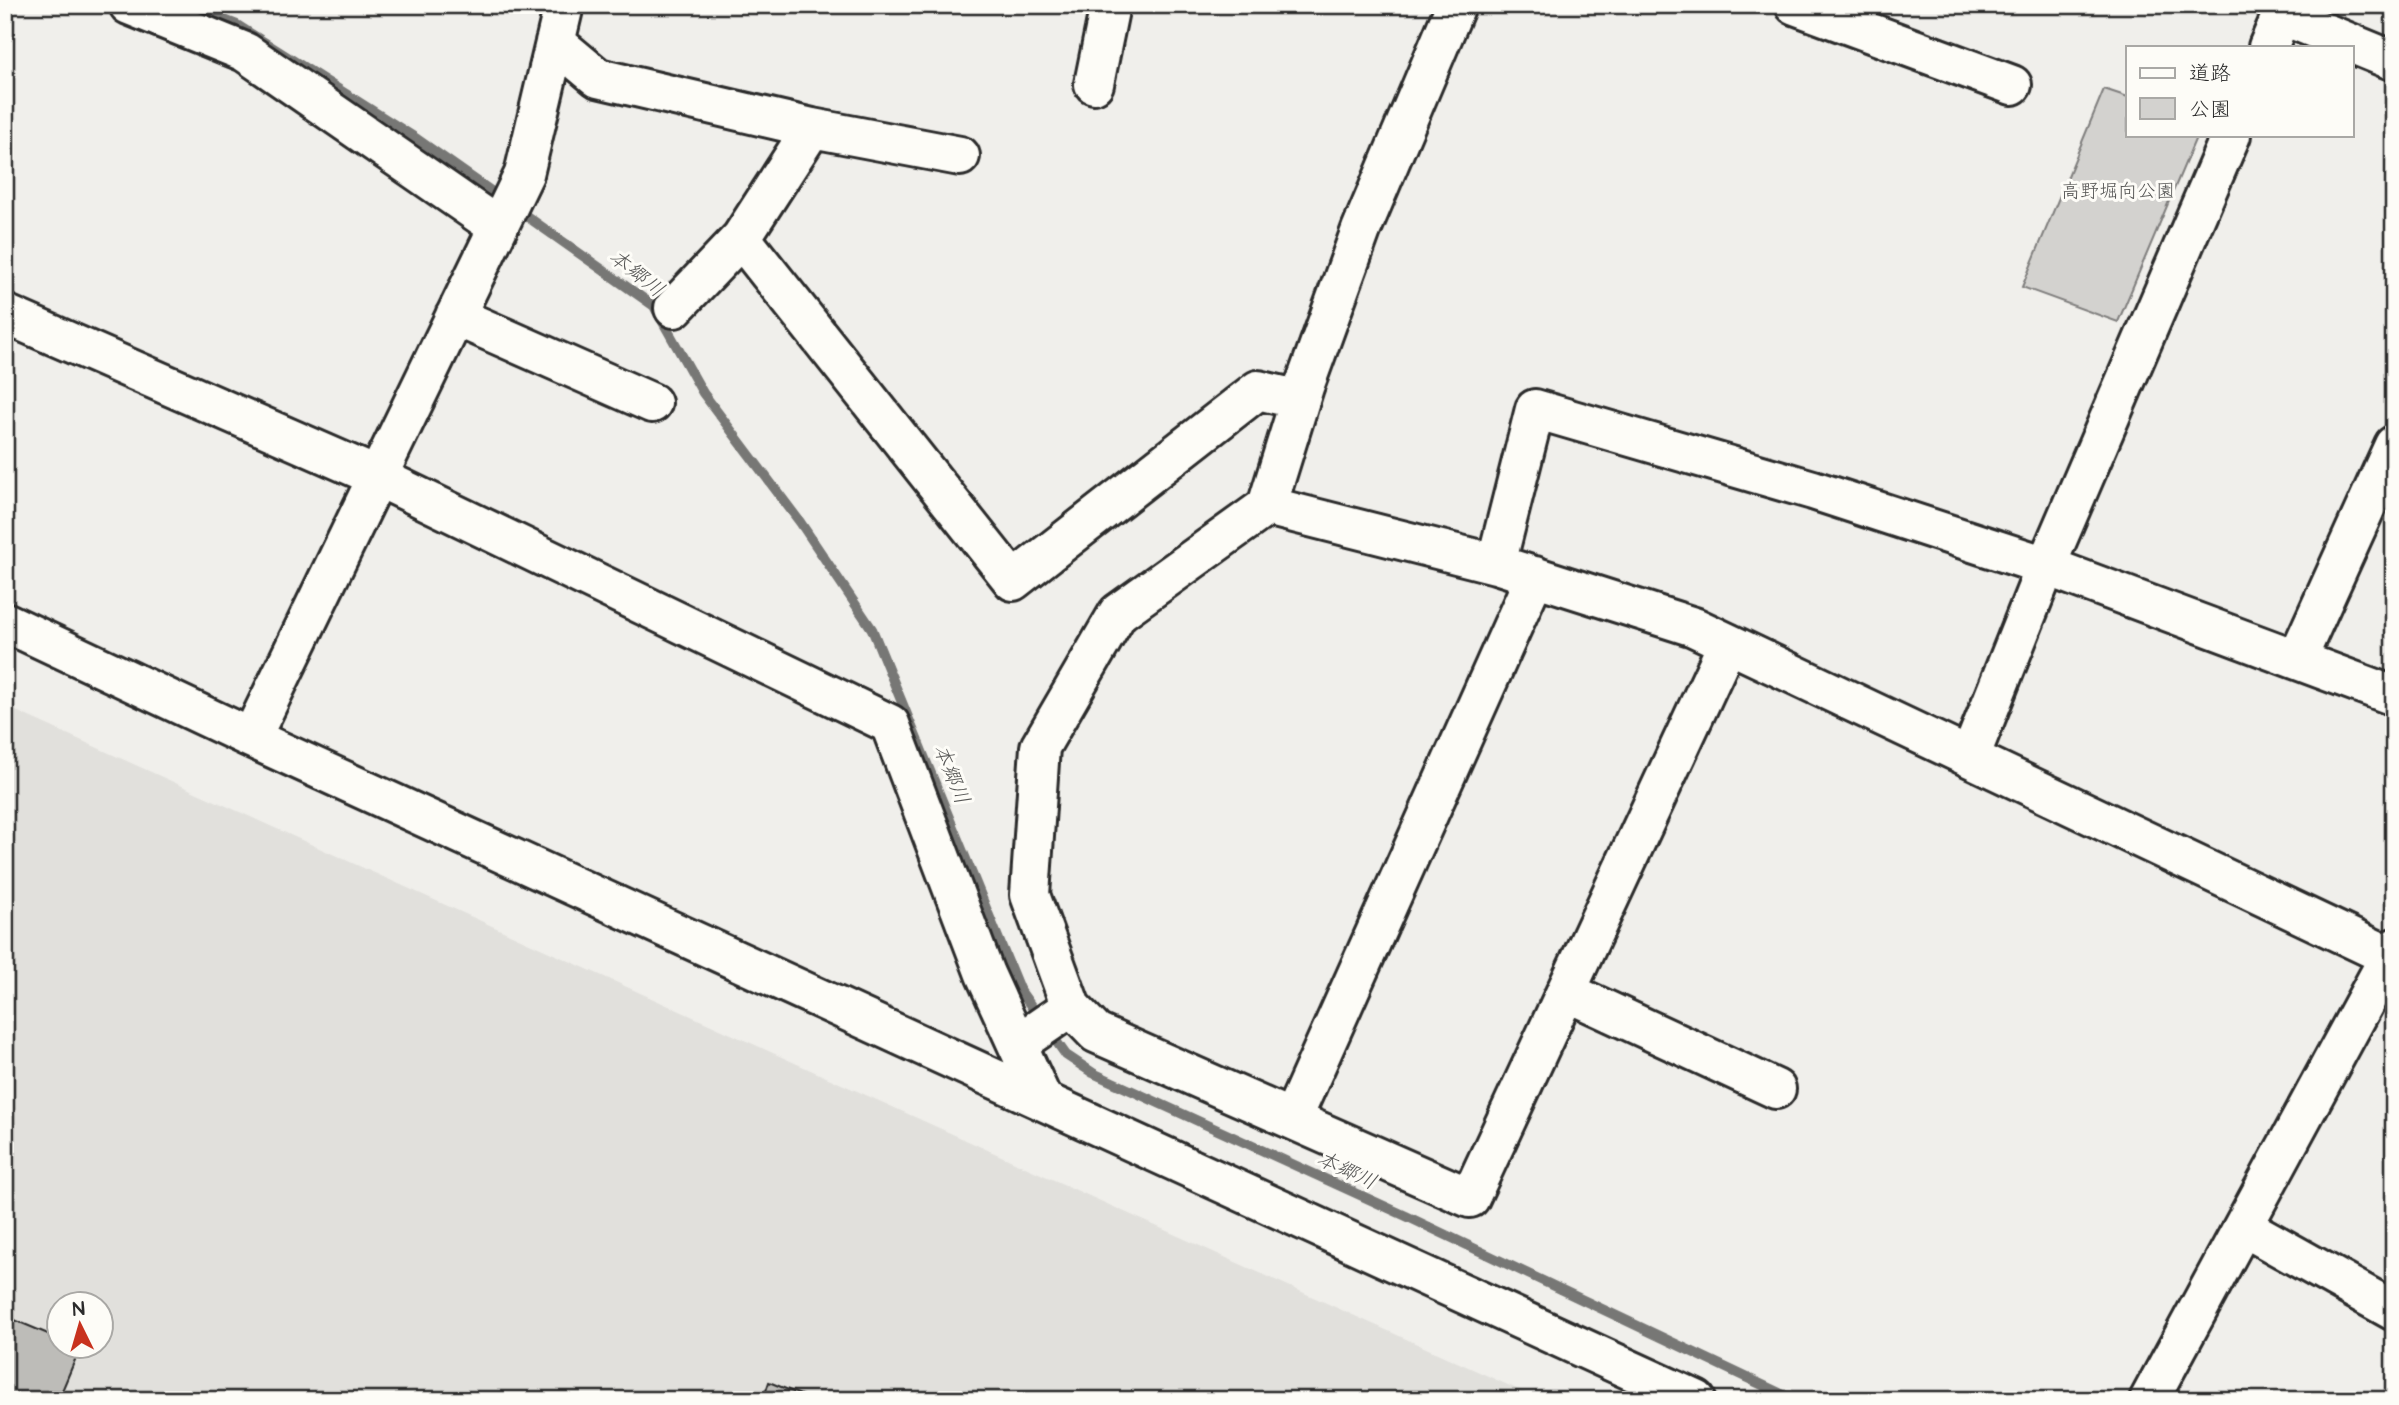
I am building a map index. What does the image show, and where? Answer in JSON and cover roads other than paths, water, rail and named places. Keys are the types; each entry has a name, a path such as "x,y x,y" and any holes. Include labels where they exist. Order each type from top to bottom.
{"street":[{"path":"129,5 245,51 498,227"},
{"path":"251,738 524,174 564,5"},
{"path":"1094,84 1110,5"},
{"path":"1456,5 1362,230 1300,400 1267,506 1118,613 1040,747 1030,895 1071,1007 1096,1032 1470,1198 1728,643"},
{"path":"1795,5 2012,85"},
{"path":"2279,23 2349,46"},
{"path":"555,42 598,78 812,128 960,156"},
{"path":"2354,48 2394,61"},
{"path":"674,308 741,238 812,128"},
{"path":"1970,757 2046,566 2231,136"},
{"path":"741,238 1013,581 1258,390 1300,400"},
{"path":"5,314 378,477 890,724 985,974 1043,1101"},
{"path":"455,316 652,403"},
{"path":"1496,564 1535,410 1813,490 2046,566 2394,696"},
{"path":"2297,659 2394,445"},
{"path":"1267,506 1496,564 1695,627 2392,952 2149,1400"},
{"path":"1292,1119 1535,576"},
{"path":"5,622 251,738 1696,1400"},
{"path":"1567,992 1776,1089"},
{"path":"1018,1044 1071,1007"},
{"path":"2244,1227 2394,1311"}],"waterway":[{"name":"本郷川","path":"186,5 237,25 417,139 654,306 703,393 800,522 872,629 1019,989 1066,1055 1093,1073 1406,1216 1794,1400"}],"park label":[{"name":"高野堀向公園","path":"2118,190"}]}
